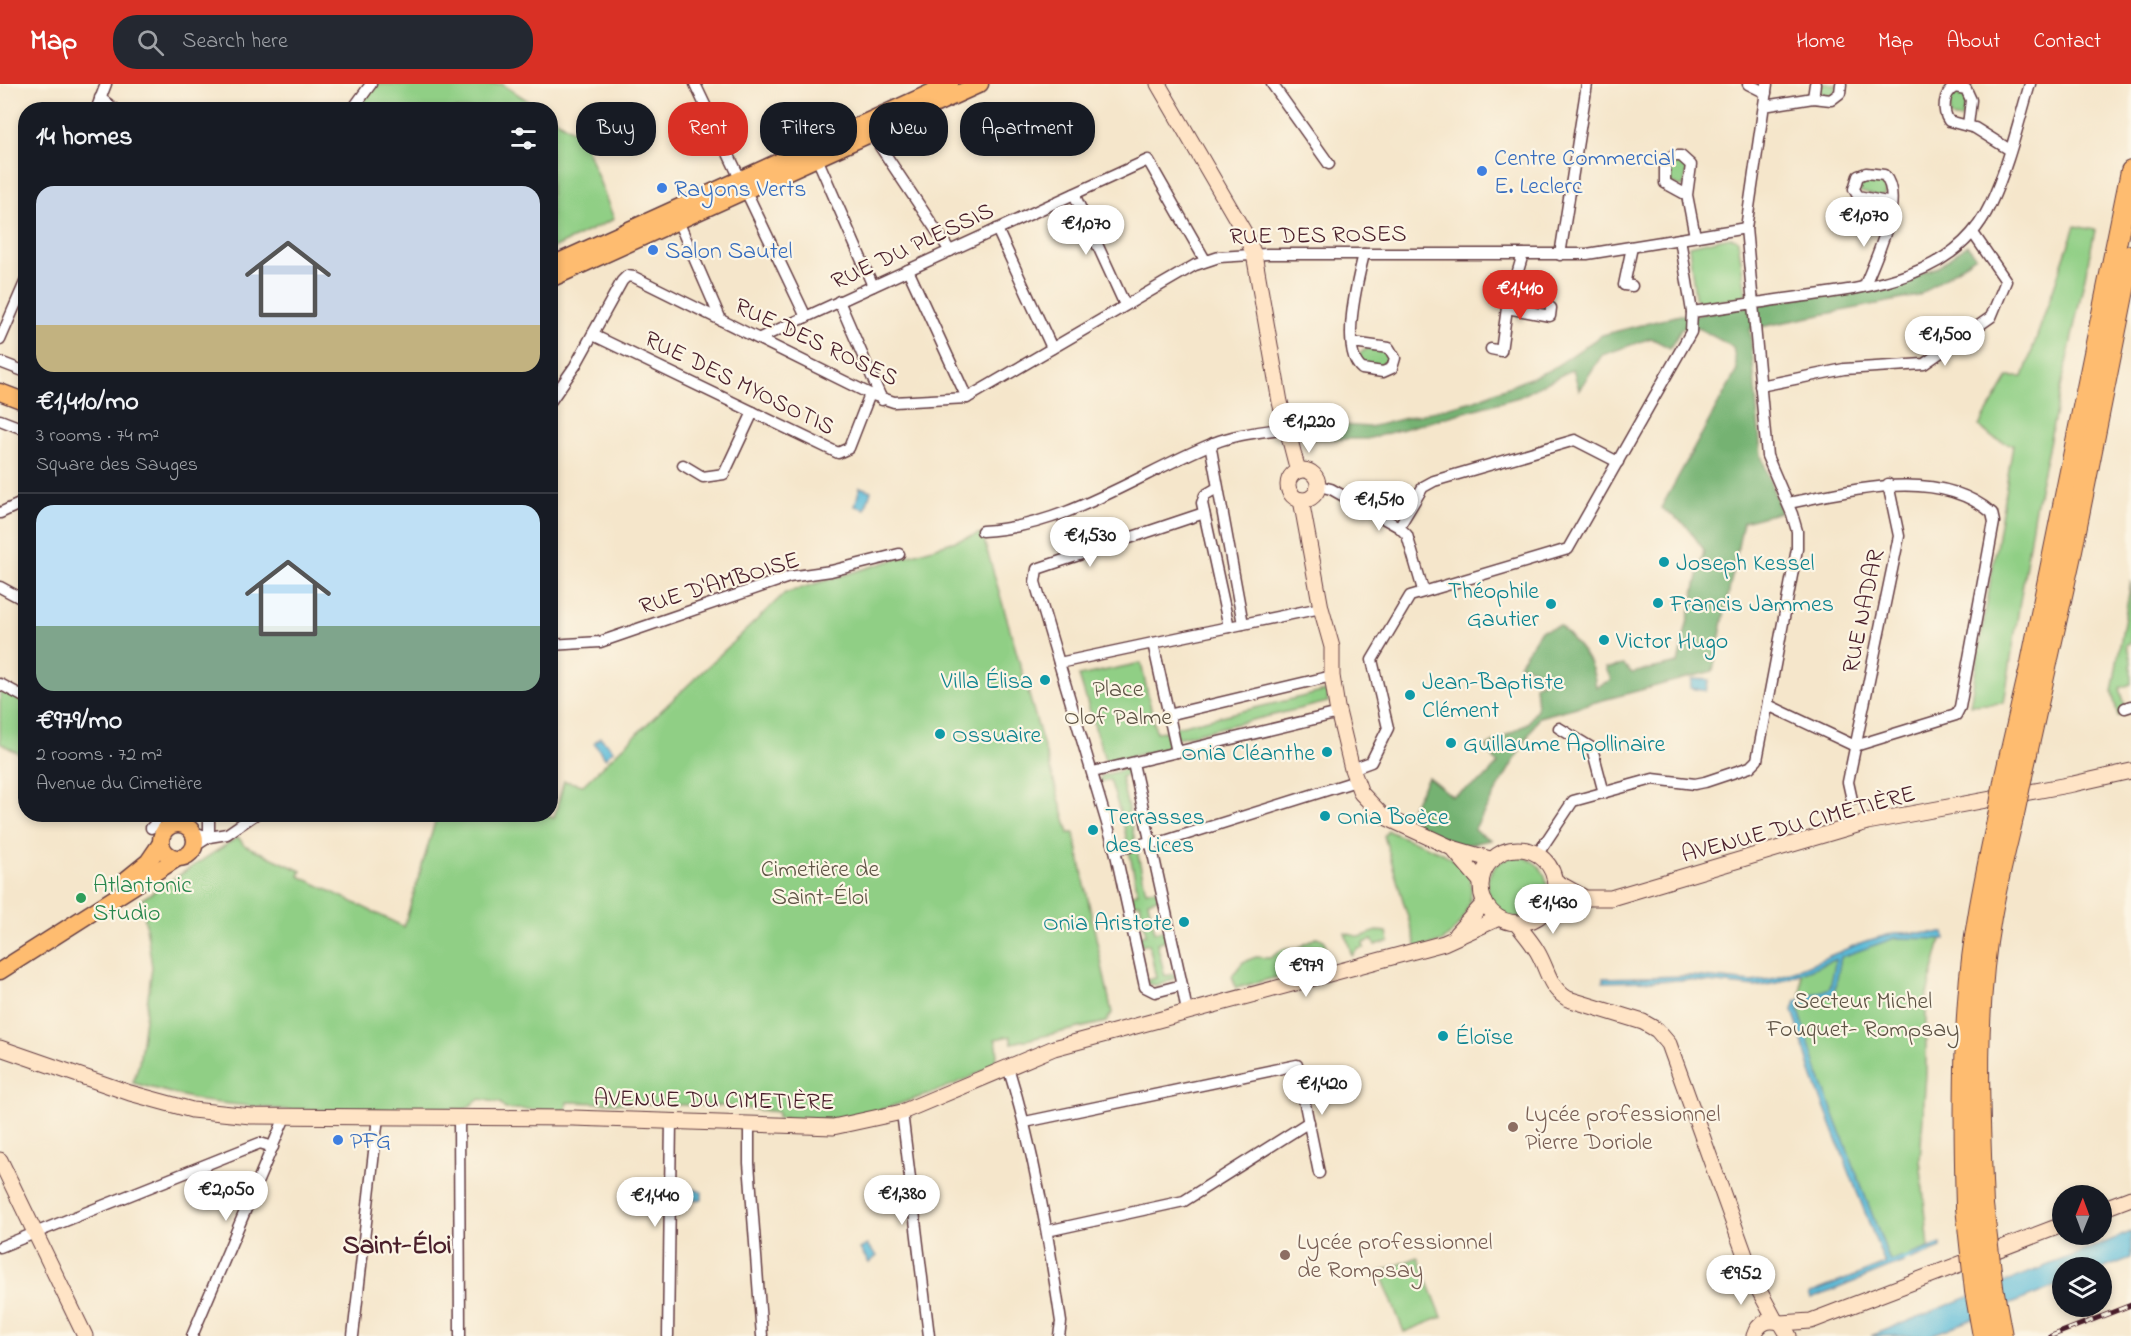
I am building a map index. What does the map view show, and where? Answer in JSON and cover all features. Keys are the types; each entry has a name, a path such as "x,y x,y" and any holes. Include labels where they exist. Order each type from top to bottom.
{"highway":[{"path":"2014,776 2033,652 2131,171"},
{"path":"1983,1336 1975,1291 1975,1206 1983,1000 1991,918 2014,776 2068,566 2131,255"},
{"path":"1975,1206 2002,1336"}],"main road":[{"path":"558,263 742,185 950,84"},
{"path":"940,102 980,84"},
{"path":"558,275 678,221 742,185 817,158 869,134"},
{"path":"1,391 18,398"},
{"path":"170,822 162,833 161,843 164,852 176,859"},
{"path":"0,971 176,859 189,855 195,832 176,822"},
{"path":"0,962 137,872 148,862 161,843"}],"street":[{"path":"99,102 106,84"},
{"path":"358,102 371,84"},
{"path":"695,84 806,317"},
{"path":"1158,84 1244,232 1254,254 1286,428 1298,471"},
{"path":"1272,84 1329,164"},
{"path":"1560,255 1587,84"},
{"path":"1537,855 1573,801 1653,779 1695,784 1750,767 1756,760 1797,549 1797,531 1788,503 1770,468 1767,456 1746,228 1767,89 1748,84"},
{"path":"1814,98 1815,84"},
{"path":"1764,106 1814,98 1836,98 1840,93 1841,84"},
{"path":"1692,312 1865,285 1907,276 1936,265 1957,251 1990,207 2030,84"},
{"path":"100,98 105,102"},
{"path":"1968,125 2010,150"},
{"path":"886,156 950,251"},
{"path":"817,158 873,286"},
{"name":"RUE DU PLESSIS","path":"760,338 1148,160 1205,260"},
{"path":"1074,194 1125,305"},
{"path":"1687,195 1695,236"},
{"path":"1865,285 1886,231 1891,203"},
{"path":"678,221 721,320"},
{"name":"RUE DES ROSES","path":"593,335 622,281 627,276 634,277 882,400 894,402 967,398 1205,260 1254,254 1587,255 1746,228"},
{"path":"997,229 1052,348"},
{"path":"1760,386 1844,369 1924,364 1991,317 2006,281 1972,233"},
{"path":"1115,850 1151,842 1162,842 1354,775 1371,762 1388,728 1372,660 1410,596 1423,590 1562,553 1568,549 1691,332 1692,312 1680,239"},
{"path":"1632,247 1624,285 1632,286"},
{"path":"1353,342 1353,298 1364,254"},
{"path":"1491,349 1501,351 1507,308 1523,254"},
{"path":"908,270 967,398"},
{"path":"0,340 18,298"},
{"path":"839,301 882,400"},
{"path":"1507,308 1550,316 1551,308"},
{"path":"558,390 593,335"},
{"name":"RUE DES MYOSOTIS","path":"593,335 838,453 849,448 870,394"},
{"path":"0,362 18,369"},
{"path":"683,465 703,477 723,474 753,412"},
{"path":"0,420 18,427"},
{"path":"982,531 1002,530 1078,508 1213,443 1286,428"},
{"path":"1400,527 1426,484 1465,471 1575,440 1618,462"},
{"path":"1213,443 1211,449 1217,488 1244,624"},
{"path":"1319,486 1311,498 1301,500 1292,495 1288,487 1290,477 1298,471 1312,473 1319,486 1331,489 1400,527 1407,535 1423,590"},
{"path":"1768,705 1855,746 1956,715 1960,707 1994,522 1992,513 1984,506 1954,494 1903,484 1888,484 1788,503"},
{"name":"RUE NADAR","path":"1852,800 1848,782 1899,536 1888,484"},
{"path":"1217,488 1204,495 1202,503 1229,627"},
{"path":"1301,500 1321,608 1332,646 1332,676 1339,713 1354,775 1367,802 1383,816 1452,848 1492,860"},
{"path":"0,513 18,505"},
{"path":"1182,985 1155,992 1145,987 1115,850 1035,582 1037,569 1204,513"},
{"name":"RUE D'AMBOISE","path":"558,645 600,642 789,577 831,571 899,554"},
{"path":"0,586 18,596"},
{"path":"1059,663 1321,608"},
{"path":"1153,643 1176,752"},
{"path":"1168,715 1332,676"},
{"path":"0,684 18,694"},
{"path":"1093,772 1339,713"},
{"path":"1559,728 1592,748 1604,792"},
{"path":"1133,763 1187,1012"},
{"name":"AVENUE DU CIMETIÈRE","path":"1540,916 1565,902 1585,898 1602,900 1627,895 1868,822 2131,771"},
{"path":"151,828 155,822"},
{"path":"195,832 227,834 244,822"},
{"path":"1452,848 1481,882 1485,902 1499,918 1516,923 1540,916 1551,903 1555,881"},
{"path":"1481,882 1492,860 1515,850 1537,855 1546,863 1555,881 1585,898"},
{"name":"AVENUE DU CIMETIÈRE","path":"1444,943 1463,928 1485,902"},
{"path":"1538,952 1540,916"},
{"name":"AVENUE DU CIMETIÈRE","path":"0,1048 130,1093 192,1110 285,1117 459,1117 833,1126 902,1112 1054,1048 1444,943 1499,918"},
{"path":"1516,923 1538,952 1547,977 1557,992 1568,999 1643,1022 1657,1030 1669,1044 1755,1283 1784,1329"},
{"path":"1025,1122 1297,1065 1319,1173"},
{"path":"1008,1067 1025,1122 1047,1231 1061,1322 1059,1336"},
{"path":"902,1112 929,1336"},
{"path":"354,1336 378,1116"},
{"path":"192,1336 285,1117"},
{"path":"459,1117 460,1336"},
{"path":"668,1336 671,1121"},
{"path":"1047,1231 1184,1201 1309,1122"},
{"path":"749,1124 749,1163 762,1336"},
{"path":"0,1247 260,1143 273,1147"},
{"path":"0,1160 85,1336"},
{"path":"2112,1205 2131,1198"},
{"path":"1755,1283 1755,1333 1784,1329 1811,1321 2052,1229"}],"green space":[{"path":"372,84 502,84 530,102 359,102"},
{"path":"1819,84 1838,84 1834,95 1822,94"},
{"path":"1960,90 1968,98 1961,119 1950,117 1950,96"},
{"path":"558,121 576,132 576,156 590,156 614,219 558,246"},
{"path":"1678,159 1687,167 1684,187 1669,182 1668,164"},
{"path":"1865,178 1879,178 1885,182 1886,194 1880,197 1860,192 1859,182"},
{"path":"2075,226 2095,230 2034,513 2004,703 1970,705 2013,445 1993,438 1979,426 2008,377 2023,377"},
{"path":"1730,237 1738,241 1746,294 1741,298 1700,303 1695,297 1689,246"},
{"path":"1967,245 1976,256 1918,296 1750,329 1761,455 1781,512 1743,522 1713,671 1539,717 1474,830 1491,840 1460,846 1406,819 1428,777 1452,796 1482,781 1498,764 1486,747 1528,723 1537,709 1535,685 1543,681 1538,671 1519,664 1541,630 1560,626 1579,646 1588,660 1596,687 1611,680 1606,668 1624,665 1632,673 1678,663 1704,550 1686,525 1661,508 1737,370 1733,347 1698,328 1682,328 1670,348 1651,338 1602,355 1579,390 1573,369 1519,397 1367,439 1308,439 1298,422 1370,427 1473,401 1550,370 1602,335 1680,315 1696,315 1907,279 1938,267"},
{"path":"1368,348 1391,353 1390,364 1382,368 1365,365 1359,358 1360,353"},
{"name":"Cimetière de Saint-Éloi","path":"982,533 1069,833 1074,833 1112,1013 1106,1022 1012,1043 1010,1036 995,1039 998,1050 995,1060 970,1077 902,1103 838,1119 778,1118 778,1112 726,1106 567,1102 566,1110 505,1109 500,1103 480,1099 465,1109 288,1110 202,1101 133,1083 139,1063 152,967 142,899 238,837 244,845 301,871 299,876 404,927 435,822 558,822 558,803 564,781 583,785 785,593"},
{"path":"2131,581 2131,643 2126,645 2131,660 2131,684 2120,688 2127,713 2118,716 2112,692"},
{"name":"Place Olof Palme","path":"1141,663 1156,732 1165,731 1169,747 1106,763 1079,676"},
{"path":"0,688 18,698 18,753 0,743"},
{"path":"1326,691 1328,702 1177,738 1175,727"},
{"path":"1126,769 1130,774 1121,777 1146,891 1156,889 1158,898 1148,901 1155,932 1165,930 1167,940 1157,943 1165,976 1174,974 1175,978 1157,985 1148,984 1147,980 1156,978 1149,944 1141,946 1139,936 1146,934 1140,903 1132,904 1130,895 1138,893 1123,822 1110,780 1100,782 1101,776"},
{"path":"1388,831 1444,854 1460,864 1467,873 1471,882 1469,904 1459,924 1441,942 1417,948 1384,836"},
{"path":"1511,857 1523,857 1534,862 1542,870 1547,887 1545,899 1534,912 1523,917 1511,917 1500,912 1492,904 1487,893 1487,881 1492,870 1500,862"},
{"path":"1377,931 1387,932 1389,941 1375,945 1372,940 1363,943 1364,948 1358,949 1352,956 1345,933 1360,937"},
{"name":"Secteur Michel Fouquet- Rompsay","path":"1895,936 1942,936 1926,998 1926,1074 1920,1159 1929,1248 1889,1265 1815,1073 1797,1004 1801,1001 1801,972 1826,959"},
{"path":"1317,937 1324,940 1330,962 1310,969 1303,966 1280,972 1277,977 1236,988 1232,976 1243,962 1256,957 1270,958 1283,949 1296,949"},
{"path":"1418,1257 1442,1317 1404,1332 1380,1272"}],"water":[{"path":"860,487 871,491 865,509 855,506"},
{"path":"1692,679 1709,680 1706,691 1690,688"},
{"path":"600,737 613,750 605,758 594,743"},
{"path":"1895,933 1944,933 1945,939 1895,938 1841,957 1834,993 1798,1007 1818,1073 1890,1261 1901,1257 1903,1262 1811,1299 1809,1294 1885,1264 1813,1078 1793,1010 1796,1001 1830,988 1836,959 1776,983 1755,987 1688,980 1603,982 1603,978 1691,976 1752,982 1777,978 1863,942"},
{"path":"693,1189 702,1192 702,1200 687,1200 687,1191"},
{"path":"2131,1232 2131,1258 2112,1265 2112,1257 2068,1257 2098,1245 2112,1245 2112,1240"},
{"path":"1941,1244 1941,1248 1911,1260 1910,1255"},
{"path":"867,1245 877,1256 869,1263 860,1249"},
{"path":"2052,1264 2052,1288 1929,1336 1871,1336"}],"waterway":[{"path":"1901,1260 1914,1256"}],"railway":[{"path":"2051,1336 2131,1305"}],"place":[{"name":"Centre Commercial E. Leclerc","path":"1482,171"},
{"name":"Rayons Verts","path":"662,188"},
{"name":"Salon Sautel","path":"653,250"},
{"name":"Joseph Kessel","path":"1664,562"},
{"name":"Francis Jammes","path":"1658,603"},
{"name":"Théophile Gautier","path":"1551,604"},
{"name":"Victor Hugo","path":"1604,640"},
{"name":"Villa Élisa","path":"1045,680"},
{"name":"Jean-Baptiste Clément","path":"1410,695"},
{"name":"Ossuaire","path":"940,734"},
{"name":"Guillaume Apollinaire","path":"1451,743"},
{"name":"Onia Cléanthe","path":"1327,752"},
{"name":"Onia Boèce","path":"1325,816"},
{"name":"Terrasses des Lices","path":"1093,830"},
{"name":"Atlantonic Studio","path":"81,898"},
{"name":"Onia Aristote","path":"1184,922"},
{"name":"Éloïse","path":"1443,1036"},
{"name":"Lycée professionnel Pierre Doriole","path":"1513,1127"},
{"name":"PFG","path":"338,1140"},
{"name":"Lycée professionnel de Rompsay","path":"1285,1255"}],"district":[{"name":"Saint-Éloi","path":"397,1244"}]}
